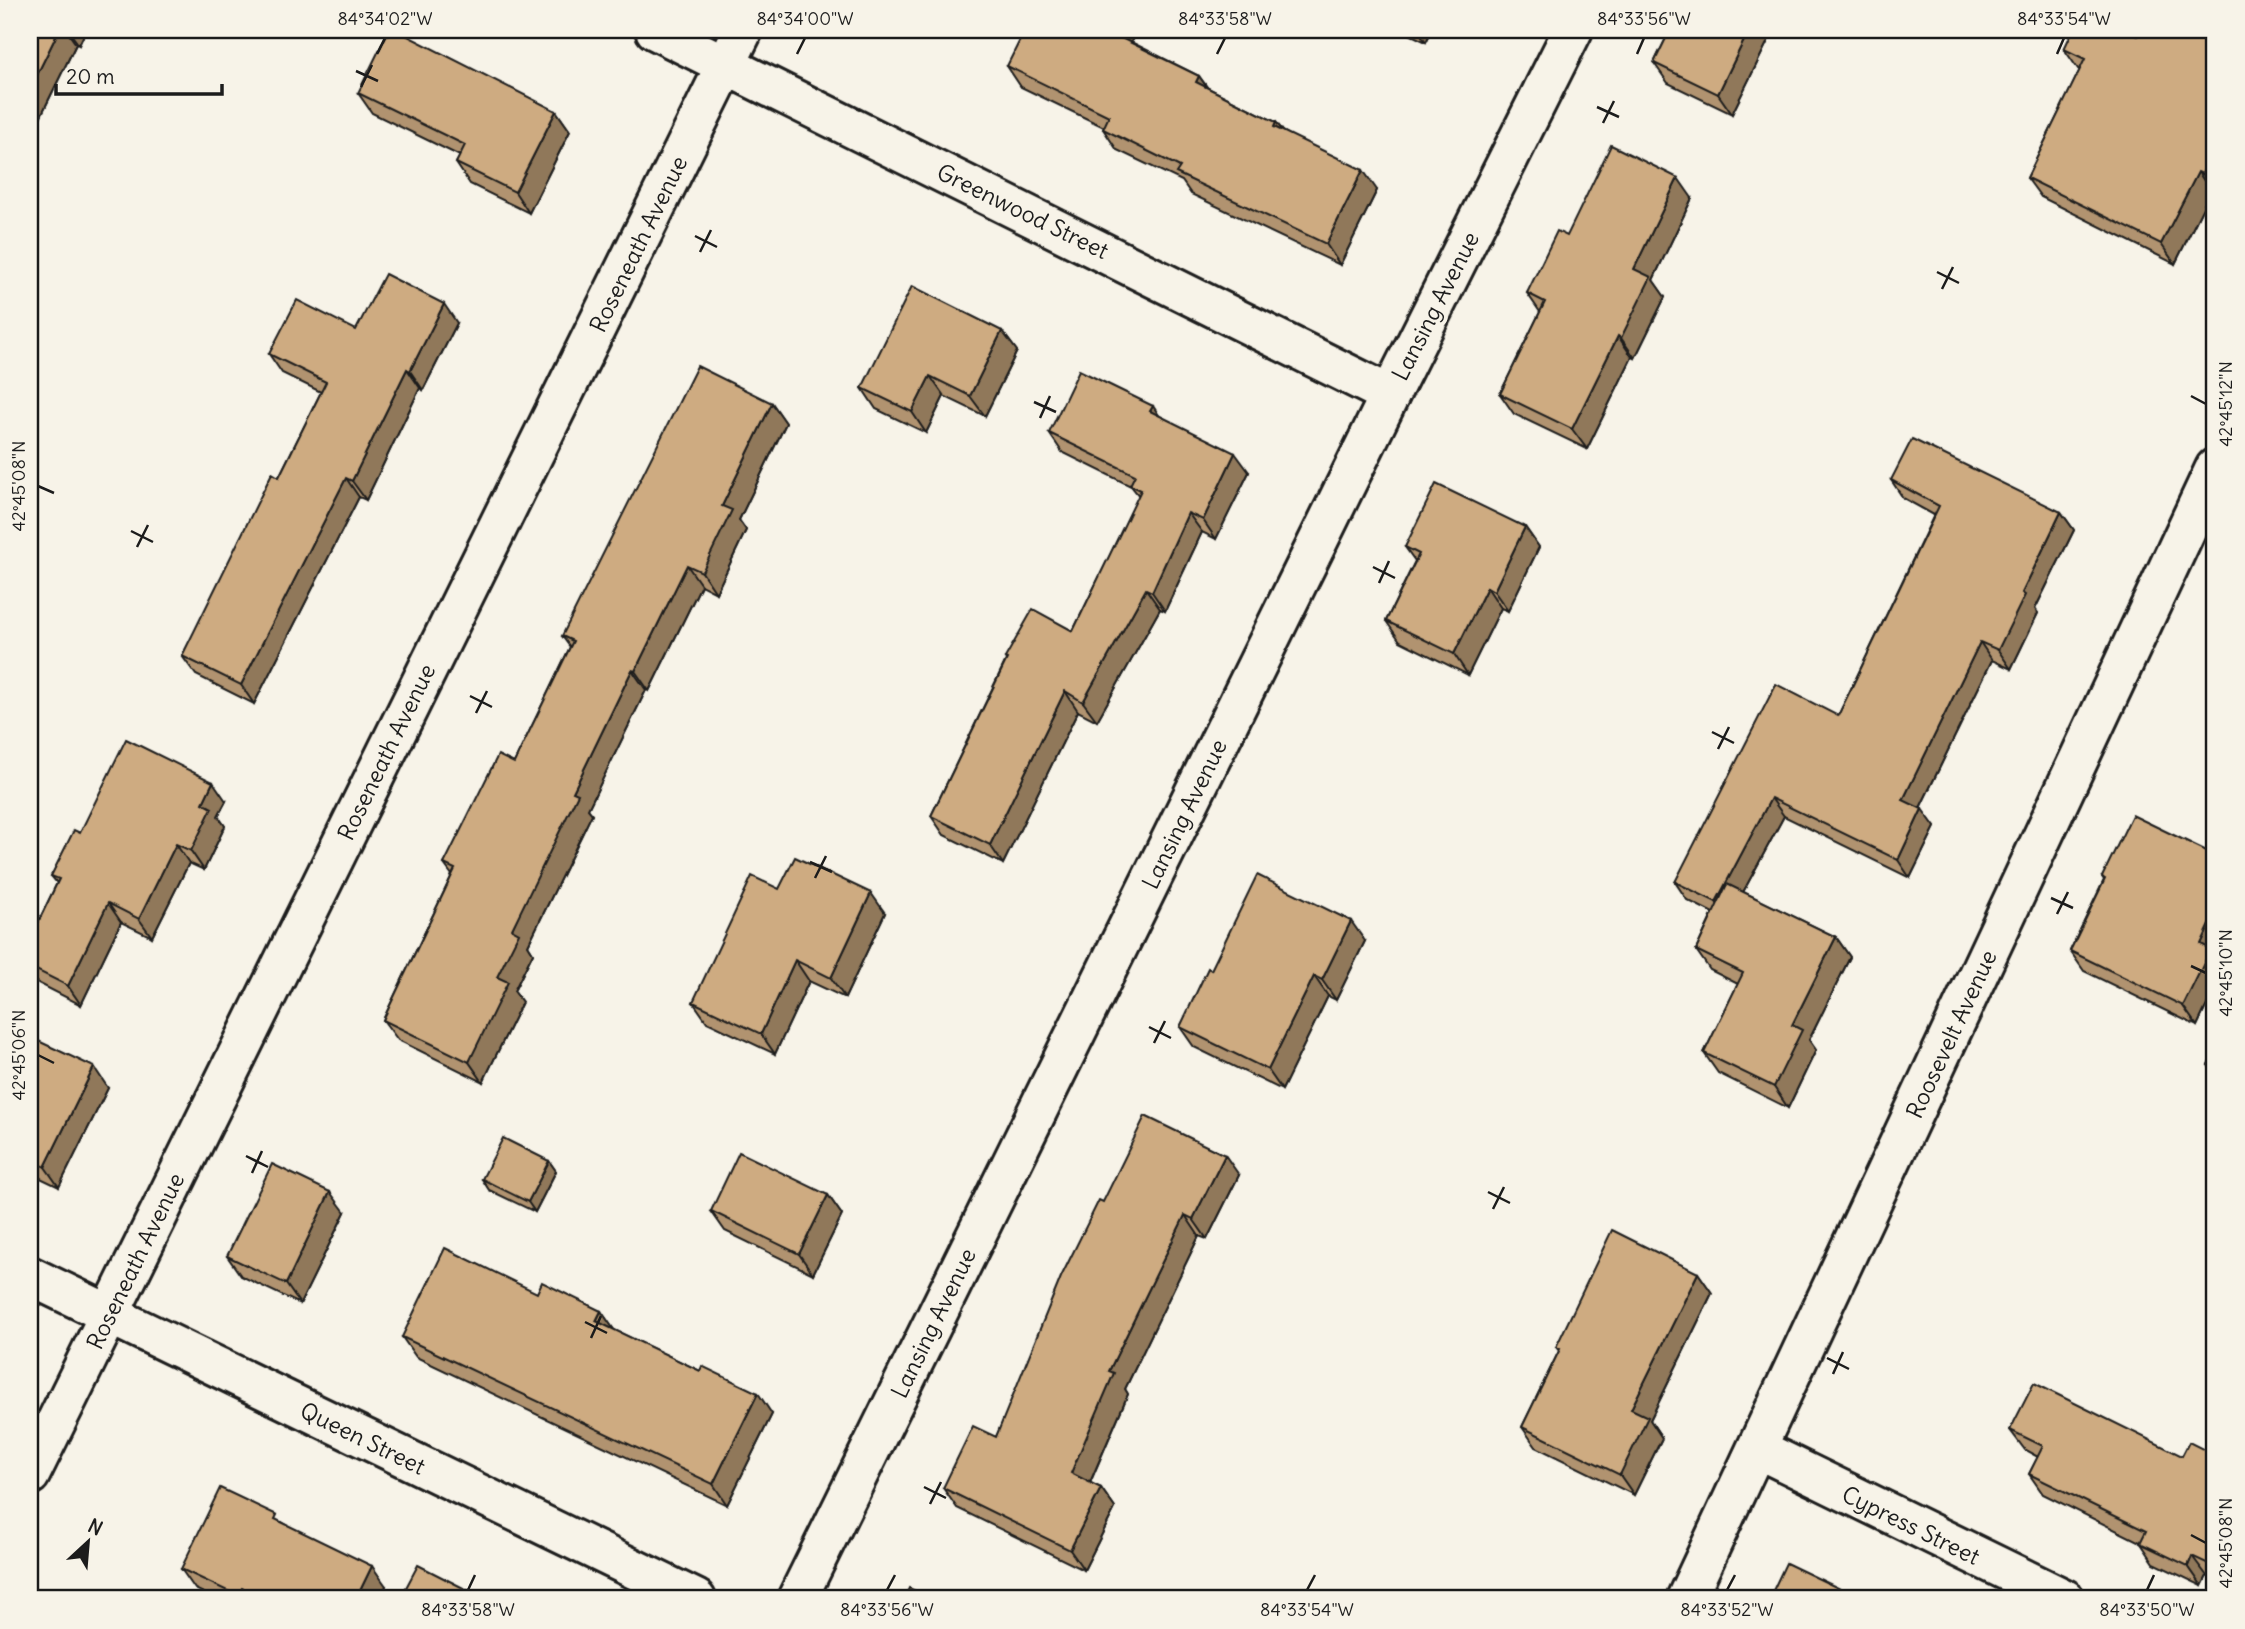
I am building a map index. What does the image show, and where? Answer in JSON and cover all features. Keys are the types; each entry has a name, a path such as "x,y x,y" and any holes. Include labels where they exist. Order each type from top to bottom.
{"street":[{"name":"Greenwood Street","path":"655,30 1390,395"},
{"name":"Roseneath Avenue","path":"30,1475 743,30"},
{"name":"Lansing Avenue","path":"797,1599 1390,395 1573,30"},
{"name":"Roosevelt Avenue","path":"1686,1599 2215,468"},
{"name":"Queen Street","path":"30,1276 696,1599"},
{"name":"Cypress Street","path":"1758,1449 2065,1599"}],"building":[{"path":"30,30 59,30 30,89"},
{"path":"389,30 396,30 556,111 515,192 456,163 465,145 358,93"},
{"path":"1025,30 1113,30 1111,33 1199,76 1196,82 1276,122 1274,127 1363,170 1326,244 1176,173 1180,167 1103,129 1109,116 1007,66"},
{"path":"1670,30 1749,30 1718,94 1654,63"},
{"path":"2073,30 2123,30 2137,36 2140,30 2215,30 2215,148 2202,174 2198,172 2161,244 2027,178 2085,59 2064,49"},
{"path":"1611,145 1678,178 1634,269 1651,277 1572,429 1500,394 1545,302 1527,293 1557,231 1567,236"},
{"path":"385,274 444,304 410,371 407,369 352,481 346,478 241,685 182,656 272,473 279,477 326,382 269,354 297,300 356,330"},
{"path":"912,286 1002,331 970,396 930,376 912,412 862,388"},
{"path":"697,366 772,403 722,506 732,510 702,572 687,565 573,792 578,794 512,929 519,933 497,977 508,982 469,1062 383,1020 455,869 444,864 498,755 514,763 573,641 562,636"},
{"path":"1079,370 1153,406 1150,411 1235,453 1203,520 1188,513 1152,592 1146,589 1083,702 1065,691 990,845 931,816 1007,659 1005,658 1033,609 1073,631 1141,490 1130,485 1135,475 1049,433"},
{"path":"1912,439 2061,512 1998,650 1980,642 1903,800 1922,809 1898,860 1771,798 1716,902 1675,882 1776,684 1838,716 1939,506 1891,480"},
{"path":"1436,484 1525,527 1494,591 1487,587 1454,654 1386,621 1419,554 1405,547"},
{"path":"126,739 213,782 203,803 212,808 191,851 176,844 139,919 108,903 68,986 30,967 30,939 59,879 51,876 74,830 80,833"},
{"path":"2132,815 2215,855 2215,914 2201,944 2211,949 2183,1006 2070,951"},
{"path":"795,857 871,893 831,978 795,960 761,1034 693,1002 752,876 779,889"},
{"path":"1257,875 1351,921 1322,980 1314,976 1268,1070 1180,1027"},
{"path":"1727,884 1836,937 1792,1025 1802,1030 1774,1087 1704,1053 1743,973 1696,950"},
{"path":"34,1039 94,1067 45,1167 30,1159 30,1048"},
{"path":"2215,1050 2215,1068 2208,1065"},
{"path":"1145,1116 1225,1155 1193,1219 1185,1215 1109,1371 1114,1373 1071,1473 1101,1488 1070,1550 943,1488 973,1426 996,1437 1061,1277 1099,1200 1103,1202"},
{"path":"503,1138 549,1161 528,1202 482,1179"},
{"path":"739,1152 828,1195 799,1254 711,1211"},
{"path":"272,1164 330,1192 286,1284 227,1256"},
{"path":"1612,1230 1698,1273 1631,1409 1648,1417 1620,1475 1522,1427 1560,1349 1556,1347"},
{"path":"445,1248 537,1293 542,1282 601,1311 596,1321 700,1371 702,1366 758,1393 713,1484 402,1337"},
{"path":"2034,1383 2182,1456 2189,1442 2215,1455 2215,1567 2192,1556 2188,1566 2140,1543 2146,1531 2029,1474 2043,1446 2010,1430"},
{"path":"220,1488 277,1515 275,1519 372,1566 356,1599 265,1599 242,1588 238,1596 181,1569"},
{"path":"1786,1563 1861,1599 1769,1599"},
{"path":"418,1565 485,1599 400,1599"},
{"path":"909,1588 932,1599 904,1599"}]}
